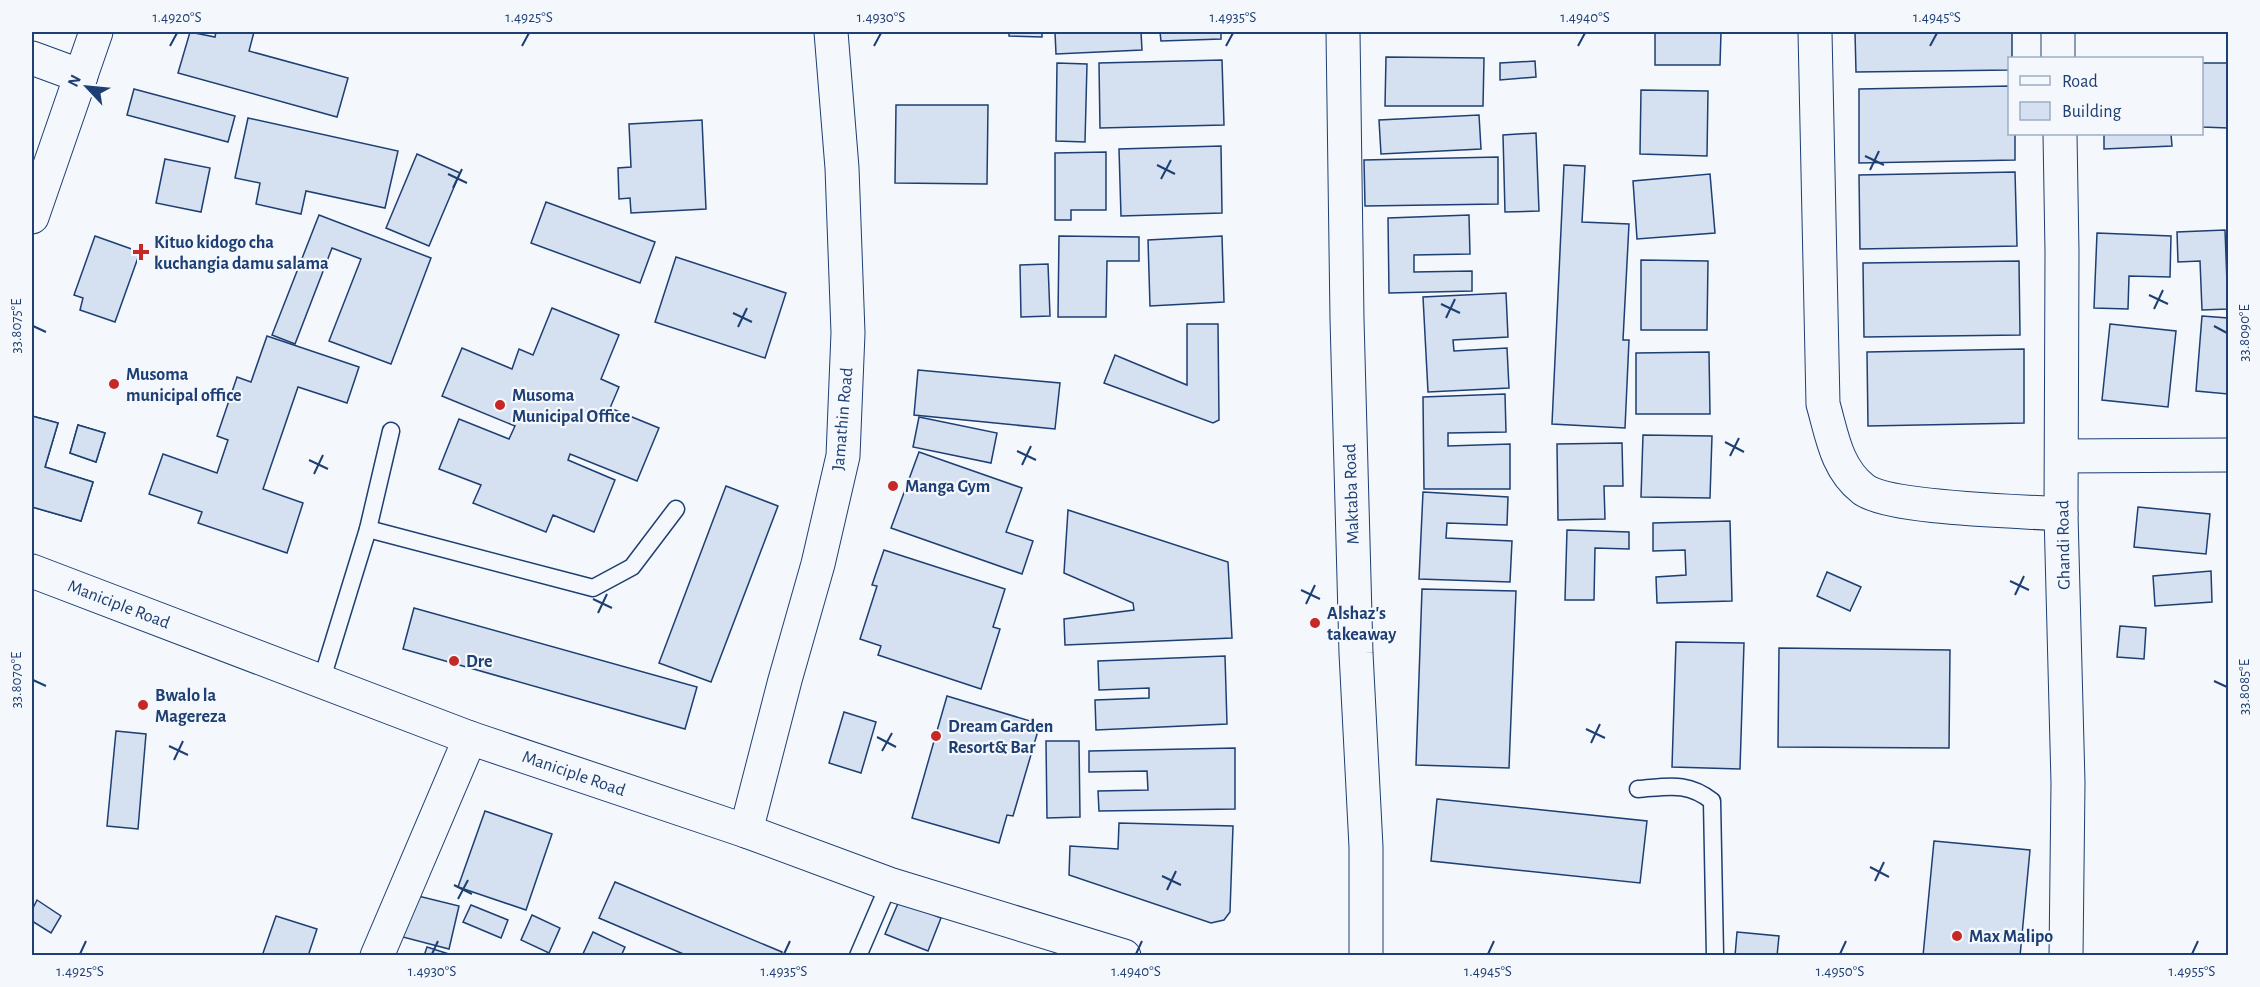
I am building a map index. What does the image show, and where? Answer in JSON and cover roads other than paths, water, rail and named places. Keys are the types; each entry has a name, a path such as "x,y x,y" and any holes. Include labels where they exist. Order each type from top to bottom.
{"street":[{"path":"32,217 96,32"},
{"name":"Jamathin Road","path":"746,831 818,564 843,456 848,333 842,168 831,32"},
{"name":"Maktaba Road","path":"1343,32 1347,319 1356,653 1366,847 1366,956"},
{"path":"1815,32 1823,404 1838,459 1864,490 1901,503 2061,514"},
{"path":"2058,32 2058,57"},
{"path":"32,58 81,76"},
{"name":"Ghandi Road","path":"2060,135 2061,514 2068,783 2066,956"},
{"path":"2062,456 2229,455"},
{"name":"Maniciple Road","path":"32,571 470,738 746,831 888,885 1124,956"},
{"path":"377,956 470,738"}],"lane":[{"path":"321,682 368,529 391,431"},
{"path":"368,529 593,588 632,567 676,508"},
{"path":"1638,789 1681,786 1699,790 1712,801 1715,956"},
{"path":"858,956 888,885"}],"place":[{"name":"Kituo kidogo cha kuchangia damu salama","path":"141,252"},
{"name":"Musoma municipal office","path":"114,384"},
{"name":"Musoma Municipal Office","path":"500,405"},
{"name":"Manga Gym","path":"893,486"},
{"name":"Alshaz's takeaway","path":"1315,623"},
{"name":"Dre","path":"454,661"},
{"name":"Bwalo la Magereza","path":"143,705"},
{"name":"Dream Garden Resort& Bar","path":"936,736"},
{"name":"Max Malipo","path":"1957,936"}]}
